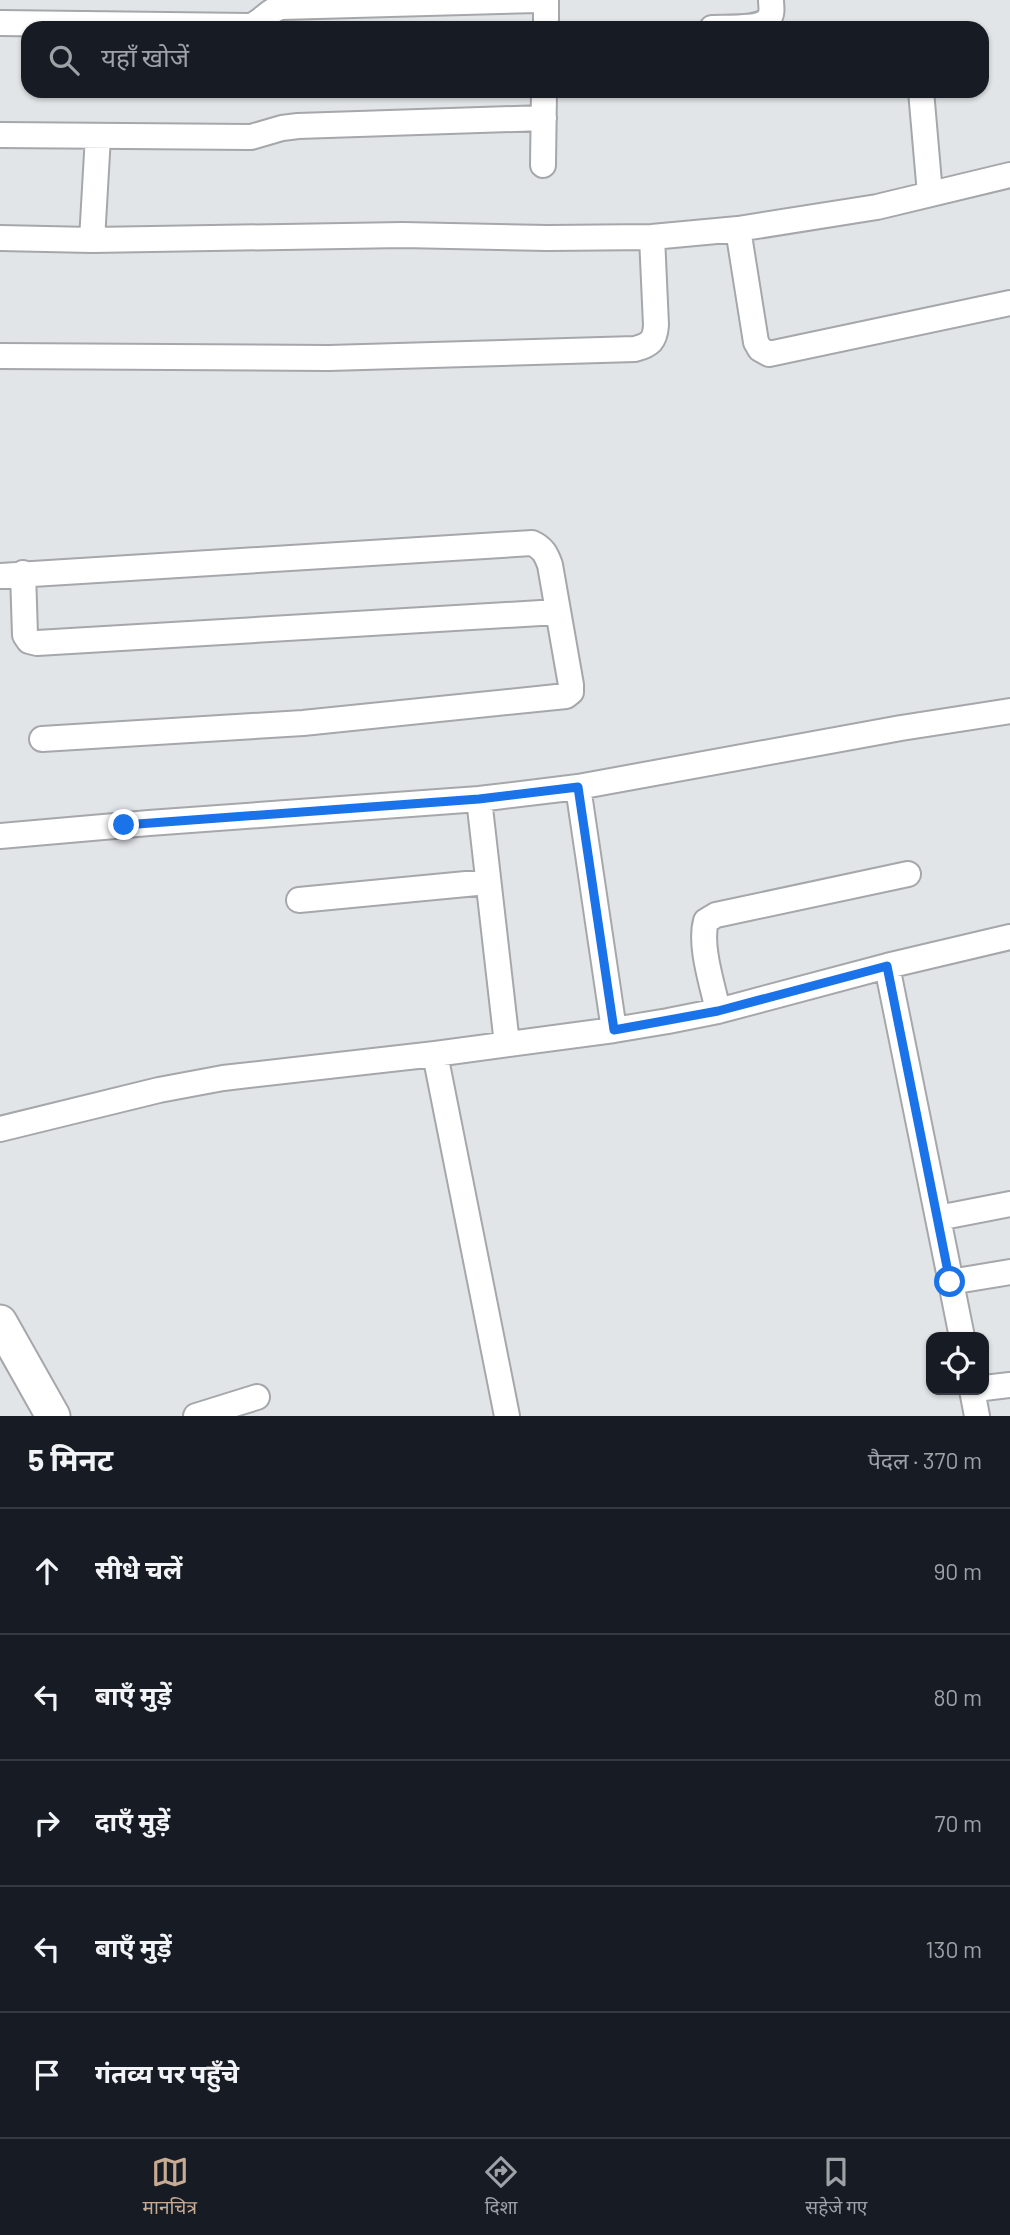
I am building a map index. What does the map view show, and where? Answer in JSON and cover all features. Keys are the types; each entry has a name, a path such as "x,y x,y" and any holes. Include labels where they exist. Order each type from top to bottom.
{"street":[{"path":"262,21 272,9 281,6 537,0"},
{"path":"546,0 546,21"},
{"path":"766,21 771,13 771,0"},
{"path":"0,23 21,23"},
{"path":"543,165 544,98"},
{"path":"922,98 930,194"},
{"path":"0,135 251,137 298,126 544,118"},
{"path":"92,240 98,136"},
{"path":"0,238 92,240 403,235 652,237 738,229 877,207 1010,175"},
{"path":"738,229 755,342 769,354 1010,303"},
{"path":"0,356 329,358 635,349 648,346 655,338 652,237"},
{"path":"42,739 303,723 566,696 571,685 547,554 532,543 11,575 25,635 29,641 37,643 557,612"},
{"path":"0,836 479,799 578,787 901,728 1010,711"},
{"path":"578,787 614,1030"},
{"path":"479,799 507,1044"},
{"path":"718,1011 705,944 706,921 716,915 908,874"},
{"path":"299,900 487,882"},
{"path":"0,1129 159,1090 223,1078 614,1030 718,1011 887,966 1010,937"},
{"path":"887,966 961,1332"},
{"path":"435,1054 507,1416"},
{"path":"937,1218 1010,1203"},
{"path":"950,1282 1010,1272"},
{"path":"2,1329 53,1416"},
{"path":"989,1387 1010,1385"},
{"path":"973,1395 977,1416"},
{"path":"196,1416 257,1397"}],"route":[{"path":"124,825 479,799 578,787 614,1030 718,1011 887,966 950,1282"}]}
